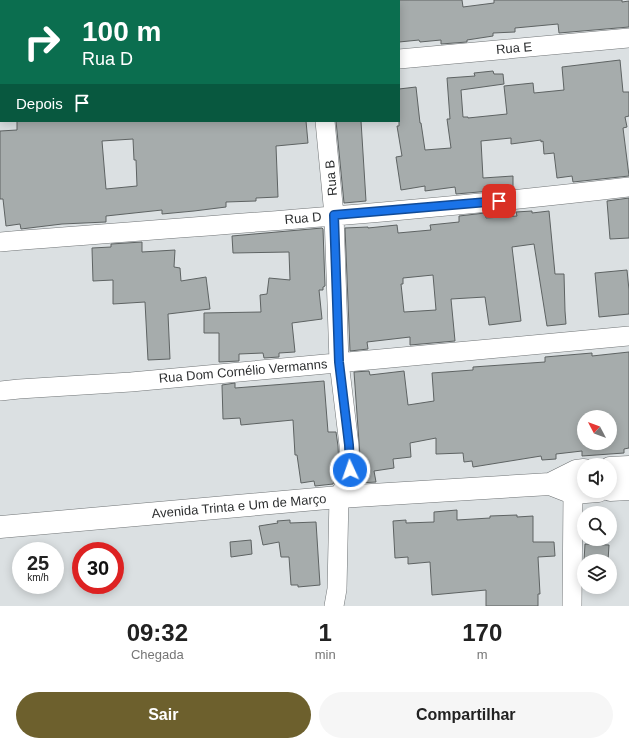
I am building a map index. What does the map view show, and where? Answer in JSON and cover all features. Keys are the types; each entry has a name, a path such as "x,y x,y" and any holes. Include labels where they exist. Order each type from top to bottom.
{"street":[{"name":"Rua E","path":"400,59 629,38"},
{"name":"Rua B","path":"325,122 334,215 339,362 349,445 350,470 347,481 339,497"},
{"name":"Rua D","path":"0,242 529,198 629,187"},
{"name":"Rua Dom Cornélio Vermanns","path":"0,391 131,382 629,336"},
{"path":"617,468 629,467"},
{"name":"Avenida Trinta e Um de Março","path":"0,527 339,497 550,484 577,472"},
{"path":"572,606 573,493 577,480"},
{"name":"Avenida Trinta e Um de Março","path":"550,484 573,493 577,493"},
{"path":"617,490 629,489"},
{"path":"334,606 337,589 339,497"}],"building":[{"path":"400,0 462,0 463,7 494,3 494,0 629,1 629,27 559,33 558,24 515,28 515,32 493,33 493,36 467,40 467,42 441,44 441,40 420,42 419,40 400,42"},
{"path":"620,60 623,92 629,92 629,116 625,117 627,127 623,128 629,176 573,182 572,176 557,178 554,153 544,154 543,141 511,144 511,138 481,141 483,178 513,176 513,189 456,194 455,187 425,191 425,186 401,190 396,157 402,156 397,126 399,126 400,122 400,89 416,87 425,150 451,148 447,119 450,119 447,78 475,76 474,73 493,71 494,74 503,74 504,84 461,90 463,117 468,118 507,114 504,86 533,83 534,93 564,90 562,67"},
{"path":"17,122 306,122 308,143 276,146 278,197 256,198 256,201 226,202 226,207 194,211 162,214 162,210 106,216 106,222 62,224 21,229 20,224 6,226 3,199 0,199 0,131 17,130","holes":["133,139 134,160 136,160 137,186 106,189 102,141"]},
{"path":"336,122 361,122 366,201 344,203"},
{"path":"629,198 629,238 610,239 607,201"},
{"path":"532,211 532,213 549,211 555,274 564,274 566,324 547,326 534,244 512,247 521,321 489,325 485,297 451,299 455,341 410,345 410,337 367,342 368,349 350,351 345,228 368,228 397,225 398,233 431,230 430,225 459,222 459,216 485,213 486,218 517,216 516,212","holes":["433,275 436,310 404,312 401,284 403,284 403,278"]},
{"path":"322,228 325,286 323,287 323,290 319,290 322,319 292,323 295,352 279,353 279,357 264,358 263,353 239,354 239,361 219,362 219,333 204,333 204,313 261,312 260,295 267,294 269,278 290,280 289,252 233,253 232,236"},
{"path":"142,242 142,252 175,250 174,267 180,268 181,281 206,277 210,309 168,314 170,359 148,360 145,302 113,304 113,280 93,281 92,248 111,247 111,244"},
{"path":"627,270 629,314 599,317 595,273"},
{"path":"629,352 629,448 624,449 624,453 582,456 582,451 556,454 556,459 542,460 541,456 473,467 472,461 464,462 463,453 436,454 436,438 410,443 411,457 393,459 394,468 374,471 376,482 358,483 361,470 354,372 369,371 370,375 404,371 408,405 434,401 432,373 473,370 473,367 545,362 545,357 592,353 592,356"},
{"path":"324,381 328,432 336,432 338,446 339,469 333,484 315,486 314,481 301,483 297,455 295,455 293,420 241,425 240,418 223,419 222,385 235,383 235,388"},
{"path":"457,510 457,520 490,518 490,516 533,516 533,542 554,542 555,556 538,557 540,594 538,594 538,606 486,606 486,590 432,595 430,562 408,564 408,557 395,558 393,521 406,520 406,523 434,522 434,512"},
{"path":"290,520 290,523 316,522 320,585 298,587 298,585 291,585 289,557 281,557 279,542 263,545 259,526 278,523 277,521"},
{"path":"251,540 252,554 231,557 230,542"},
{"path":"585,546 609,546 608,554 584,554"}],"route":[{"path":"350,470 349,445 339,362 334,215 499,201"}]}
